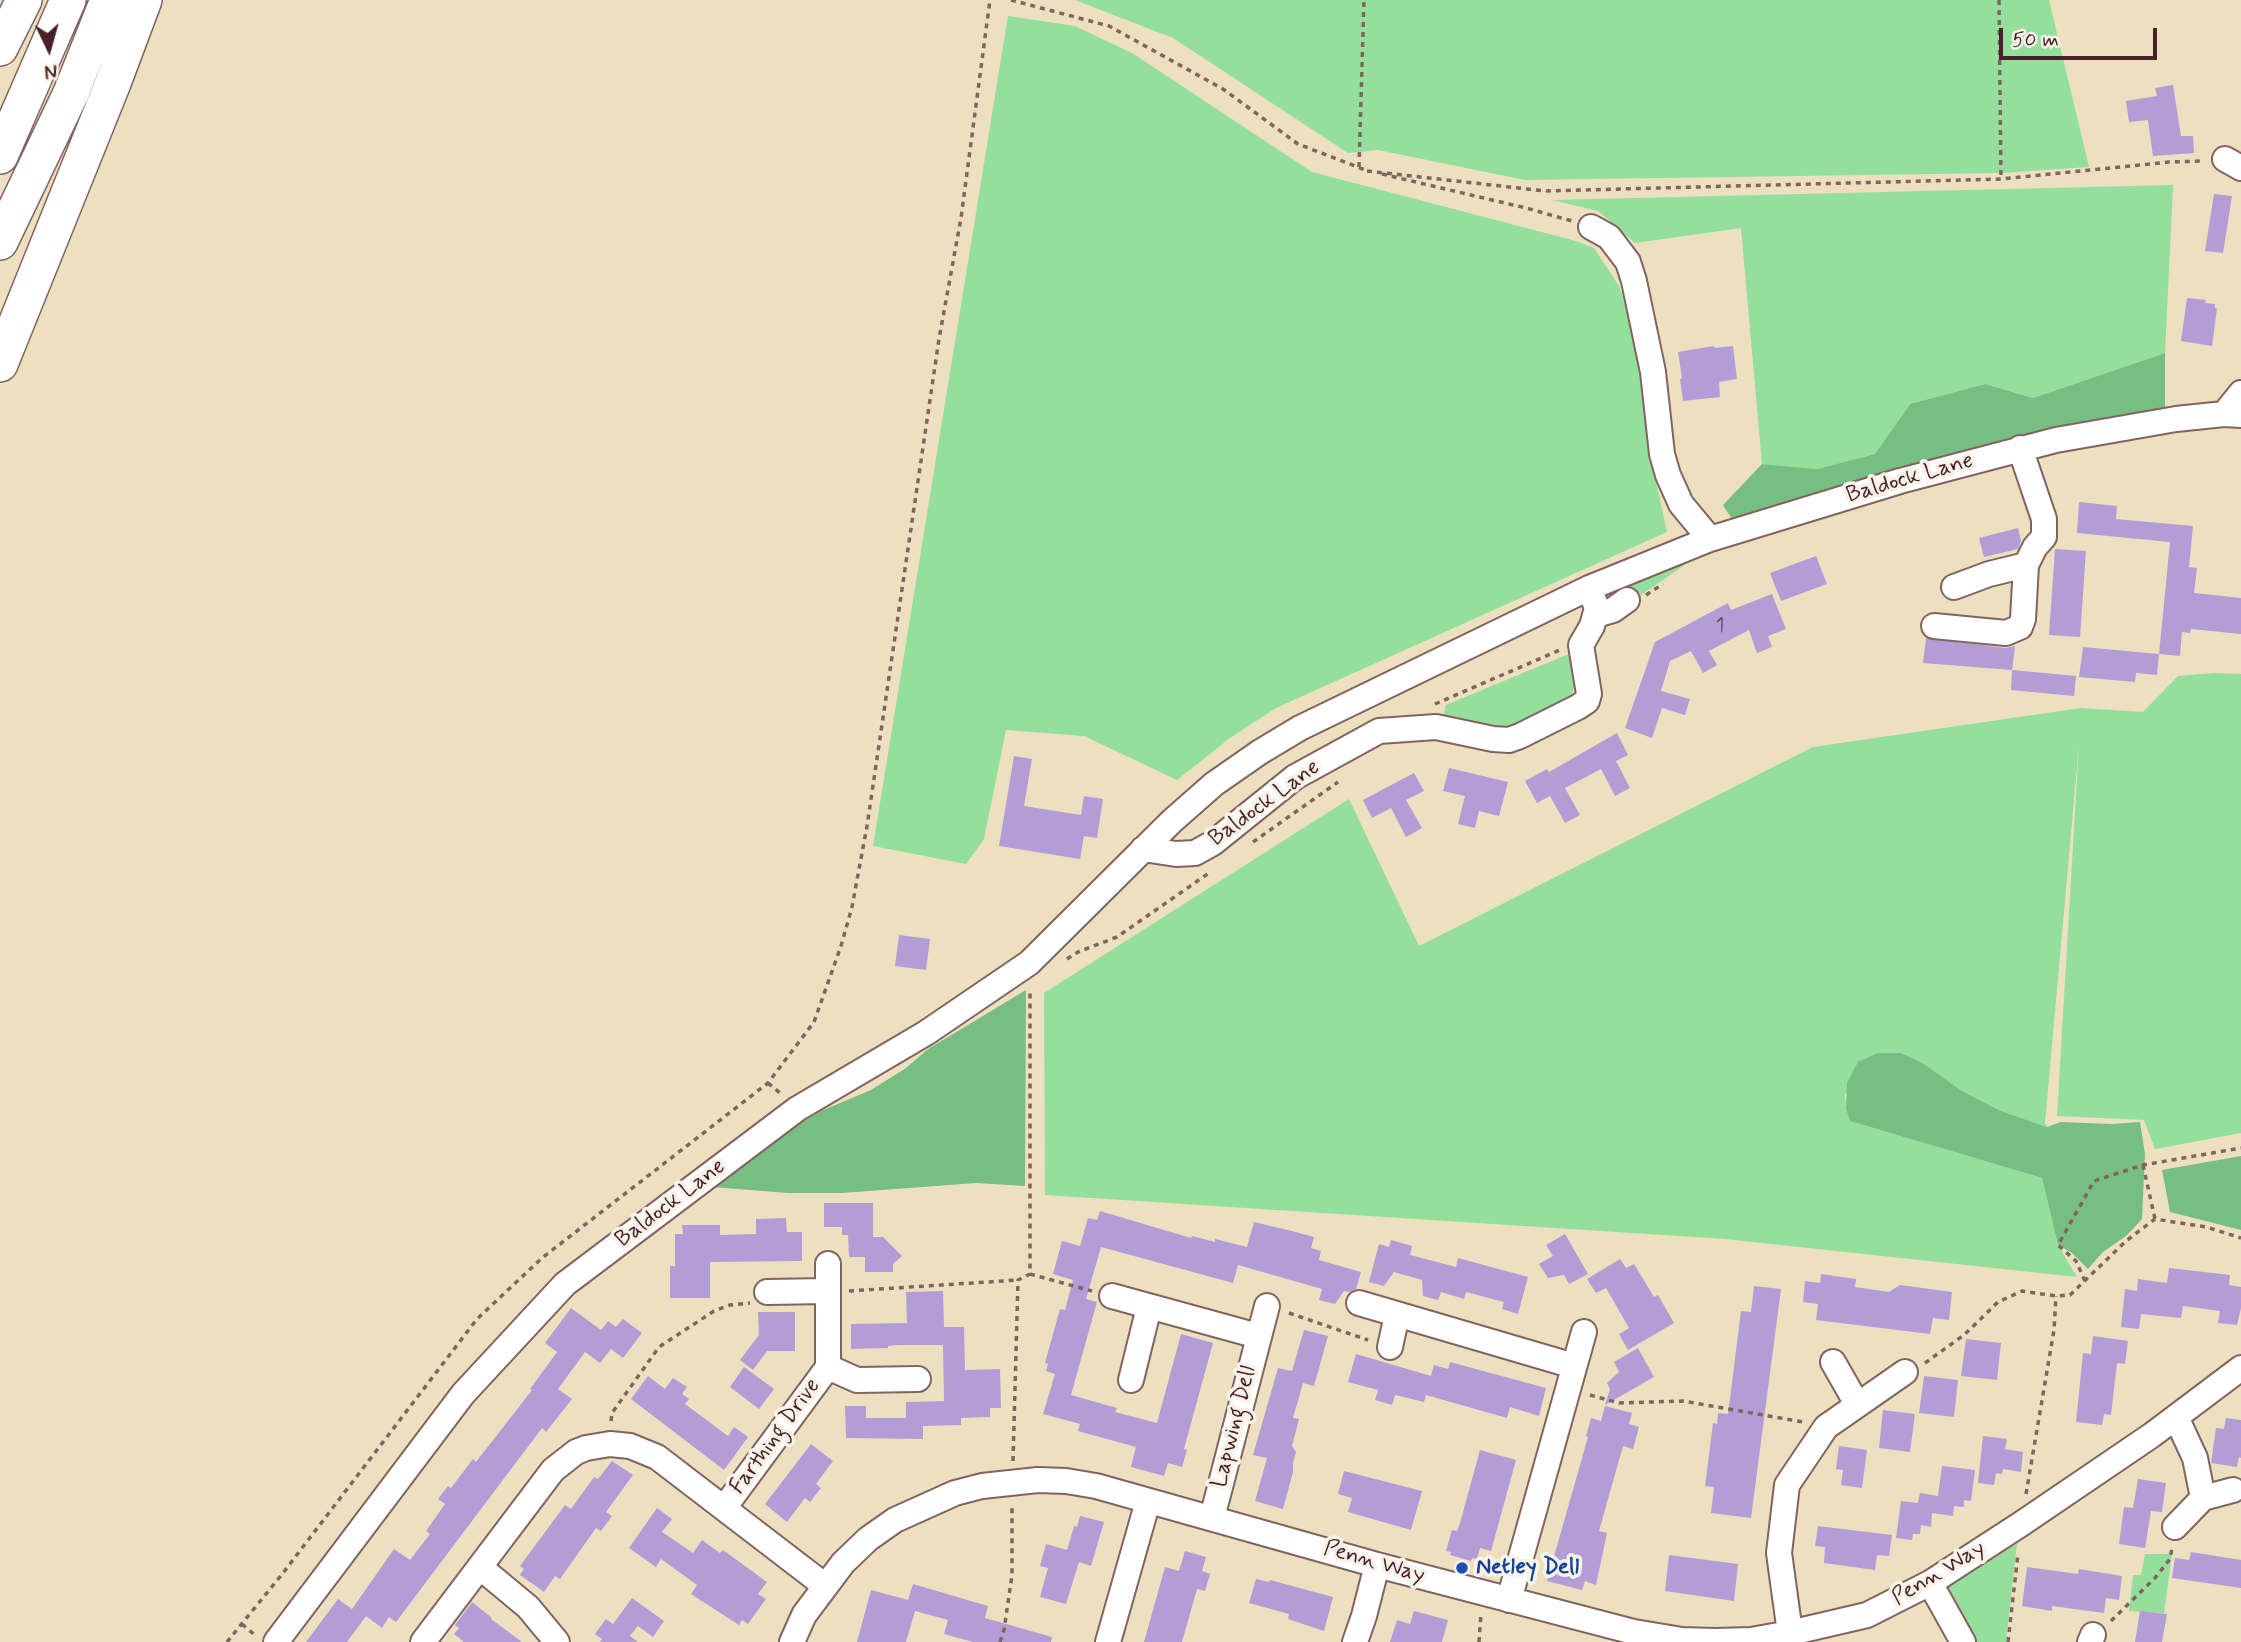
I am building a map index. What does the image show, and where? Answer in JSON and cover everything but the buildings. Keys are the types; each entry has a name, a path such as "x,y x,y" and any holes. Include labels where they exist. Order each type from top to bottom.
{"highway":[{"path":"0,48 23,0"},
{"path":"0,156 68,0"},
{"path":"0,242 71,93 108,0"},
{"path":"0,364 144,0"}],"street":[{"path":"1591,227 1609,237 1628,262 1653,372 1662,454 1668,475 1681,504 1710,539"},
{"path":"2232,414 2241,393"},
{"name":"Baldock Lane","path":"276,1642 463,1394 565,1284 797,1109 926,1033 1029,963 1143,849 1214,784 1300,728 1589,588 1710,539 1900,481 2020,448 2176,419 2232,414"},
{"path":"1934,626 2006,632 2020,627 2023,619 2026,565 2035,547 2044,537 2044,519 2020,448"},
{"path":"1954,587 1989,574 2026,565"},
{"path":"1581,645 1597,608 1589,588"},
{"path":"1596,615 1635,599"},
{"name":"Baldock Lane","path":"1143,849 1176,855 1195,853 1213,843 1295,777 1380,731 1436,727 1501,739 1520,736 1587,701 1589,685 1581,645"},
{"name":"Farthing Drive","path":"724,1508 828,1367 828,1264"},
{"path":"767,1292 828,1291"},
{"name":"Lapwing Dell","path":"1112,1296 1258,1336"},
{"path":"1359,1303 1571,1378"},
{"name":"Lapwing Dell","path":"1212,1518 1267,1306"},
{"path":"1131,1380 1149,1307"},
{"path":"1390,1347 1397,1315"},
{"path":"1509,1600 1584,1332"},
{"path":"1833,1362 1857,1404"},
{"name":"Farthing Drive","path":"828,1367 857,1380 918,1380"},
{"name":"Penn Way","path":"792,1642 804,1615 824,1585 868,1539 895,1520 955,1493 1012,1482 1066,1481 1096,1486 1634,1637 1715,1641 1751,1640 1790,1633 1867,1615 1930,1583 2176,1417 2241,1368"},
{"path":"1790,1633 1779,1553 1787,1485 1826,1427 1905,1372"},
{"path":"2176,1417 2195,1458 2203,1498"},
{"name":"Farthing Drive","path":"424,1642 545,1480 564,1459 586,1448 610,1444 630,1446 657,1457 824,1585"},
{"path":"2175,1527 2203,1498 2233,1490"},
{"path":"1108,1642 1148,1501"},
{"path":"1354,1642 1364,1616 1377,1565"},
{"path":"481,1568 528,1607 557,1642"},
{"path":"1930,1583 1963,1642"}],"path":[{"path":"227,1642 477,1319 541,1258 768,1083 814,1022 845,933 867,826 939,339 961,218 990,0"},
{"path":"1011,0 1109,26 1223,89 1298,144 1367,171 1526,208 1591,227"},
{"path":"1359,167 1364,0"},
{"path":"1999,0 2001,179"},
{"path":"1367,171 1545,191 2001,179 2233,163"},
{"path":"1635,599 1664,584"},
{"path":"1399,728 1426,708 1536,659 1581,645"},
{"path":"1251,844 1342,778"},
{"path":"1067,959 1117,937 1217,867"},
{"path":"1029,963 1030,1274"},
{"path":"2085,1281 2076,1261 2059,1245 2094,1181 2143,1165 2241,1148"},
{"path":"2143,1165 2155,1219"},
{"path":"1905,1372 1926,1362 1964,1335 1998,1302 2022,1291 2056,1297 2070,1295 2126,1241 2155,1219 2206,1227 2241,1238"},
{"path":"828,1291 1018,1280 1030,1274 1112,1296"},
{"path":"1000,1642 1012,1575 1018,1280"},
{"path":"610,1444 608,1432 612,1413 659,1347 714,1311 730,1305 751,1303 767,1292"},
{"path":"2008,1642 2021,1524 2054,1330 2056,1297"},
{"path":"1267,1306 1390,1347"},
{"path":"1571,1378 1619,1402 1683,1401 1826,1427"},
{"path":"2091,1639 2137,1598 2170,1559 2175,1527"},
{"path":"242,1624 263,1642"}],"green space":[{"path":"1075,0 2049,0 2089,167 2001,173 1525,180 1378,150 1348,153 1173,38"},
{"path":"1008,16 1075,26 1132,53 1312,172 1594,248 1619,286 1632,322 1643,373 1647,440 1667,532 1276,708 1230,738 1177,780 1084,736 1006,730 984,839 966,864 873,846"},
{"path":"2173,185 2165,353 2033,398 1985,384 1910,404 1875,454 1817,469 1762,464 1741,228 1635,243 1598,211 1552,200"},
{"path":"2165,353 2165,412 1733,521 1723,505 1762,464 1817,469 1875,454 1910,404 1985,384 2033,398"},
{"path":"1696,557 1641,595 1634,588 1610,605 1605,597 1608,591"},
{"path":"1571,653 1578,677 1571,696 1561,705 1508,734 1442,722 1446,705"},
{"path":"2241,674 2241,1133 2155,1149 2144,1120 2057,1116 2079,744 2045,1123 2047,1127 2001,1111 1962,1091 1924,1064 1845,1094 1850,1121 2042,1178 2058,1245 2077,1277 1725,1239 1045,1195 1044,993 1349,799 1419,946 1813,747 2081,708 2143,712 2178,676"},
{"path":"1026,990 1025,1186 976,1183 842,1193 788,1193 712,1187 769,1142 821,1111 871,1090 906,1068 928,1049"},
{"path":"1878,1053 1901,1053 1924,1064 1962,1091 2001,1111 2047,1127 2061,1122 2140,1122 2145,1154 2142,1219 2126,1236 2103,1252 2088,1269 2072,1253 2058,1245 2042,1178 1850,1121 1846,1109 1847,1083 1858,1062"},
{"path":"2241,1156 2241,1230 2170,1212 2162,1170"},
{"path":"2017,1544 2006,1642 1974,1642 1945,1588"},
{"path":"2145,1554 2172,1554 2164,1613 2129,1611 2133,1575 2141,1575"}],"place":[{"name":"Netley Dell","path":"1462,1568"}]}
